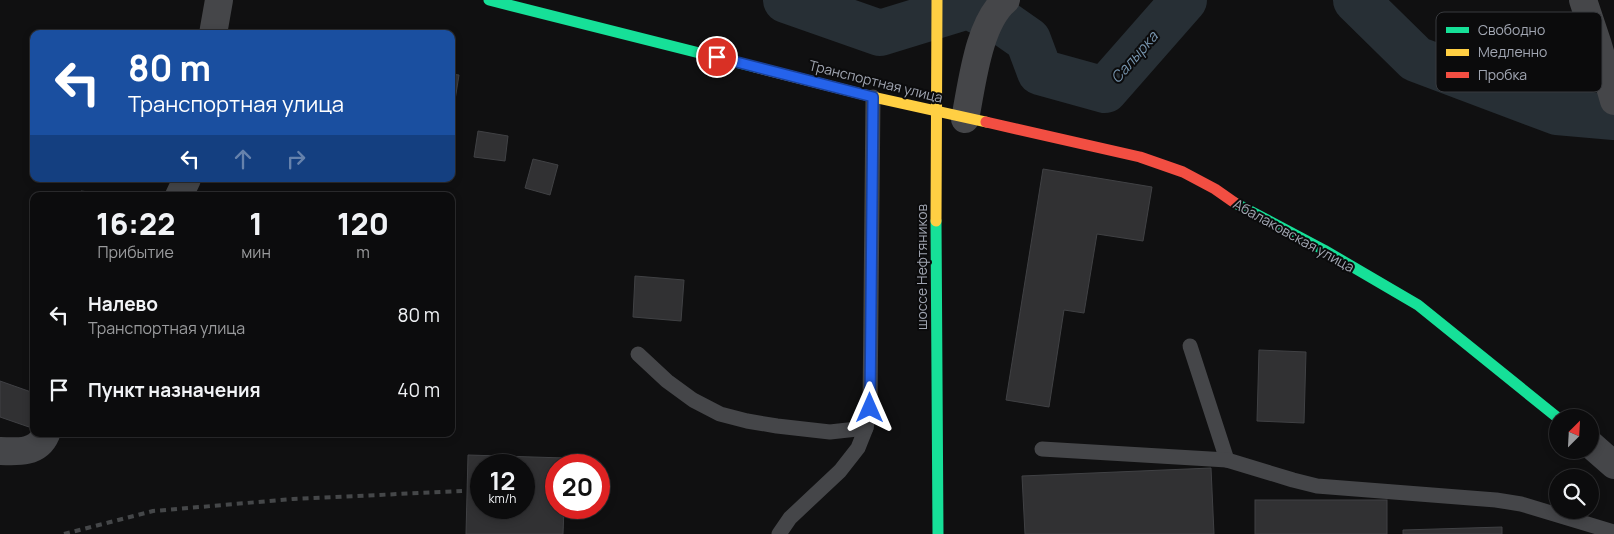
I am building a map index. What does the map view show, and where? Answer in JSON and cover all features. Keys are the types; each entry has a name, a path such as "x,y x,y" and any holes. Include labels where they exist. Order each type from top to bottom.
{"street":[{"path":"214,30 219,0"},
{"name":"Транспортная улица","path":"489,0 965,119"},
{"name":"шоссе Нефтяников","path":"937,0 934,150 938,534"},
{"path":"965,119 981,41 997,10 1006,0"},
{"path":"1583,0 1587,12"},
{"path":"1602,59 1614,101"},
{"name":"Абалаковская улица","path":"965,119 1140,157 1182,172 1215,189 1240,207 1324,250 1418,305 1549,411"},
{"path":"0,451 23,452 35,446 45,437"},
{"path":"1599,452 1614,465"}],"lane":[{"path":"779,534 790,518 840,471 858,448 866,428 870,408 873,97"},
{"path":"1190,346 1226,460"},
{"path":"638,354 667,381 694,400 720,414 757,423 830,432 866,428"},
{"path":"1042,449 1226,460 1317,486 1496,500 1521,504 1614,532"}],"building":[{"path":"455,74 459,75 455,100"},
{"path":"478,131 508,136 505,161 474,157"},
{"path":"533,159 558,165 550,195 525,188"},
{"path":"1043,169 1152,187 1143,241 1097,234 1084,313 1064,310 1049,407 1006,400"},
{"path":"635,276 684,280 681,321 633,317"},
{"path":"1259,350 1306,352 1304,423 1257,421"},
{"path":"0,381 30,392 29,427 0,417"},
{"path":"468,455 470,455 470,519 535,519 535,457 545,457 545,519 564,519 563,534 466,534"},
{"path":"1211,468 1214,534 1025,534 1022,476"},
{"path":"1255,500 1387,500 1387,534 1255,534"},
{"path":"1502,527 1502,534 1403,534 1403,530"}],"waterway":[{"name":"Салырка","path":"786,0 880,33 968,6 1008,26 1028,40 1040,72 1105,90 1184,0"},
{"name":"Салырка","path":"1356,0 1416,59 1436,67"},
{"name":"Салырка","path":"1504,92 1557,112 1614,117"}],"railway":[{"path":"64,534 153,511 293,499 462,491"}],"traffic: fast":[{"path":"489,0 755,67"},
{"path":"1235,203 1324,250 1418,305 1549,411"},
{"path":"936,221 938,534"}],"traffic: slow":[{"path":"936,221 937,0"},
{"path":"755,67 873,97 986,122"}],"traffic: jam":[{"path":"986,122 1140,157 1183,172 1215,189 1235,203"}],"route":[{"path":"717,57 873,97 870,408"}]}
